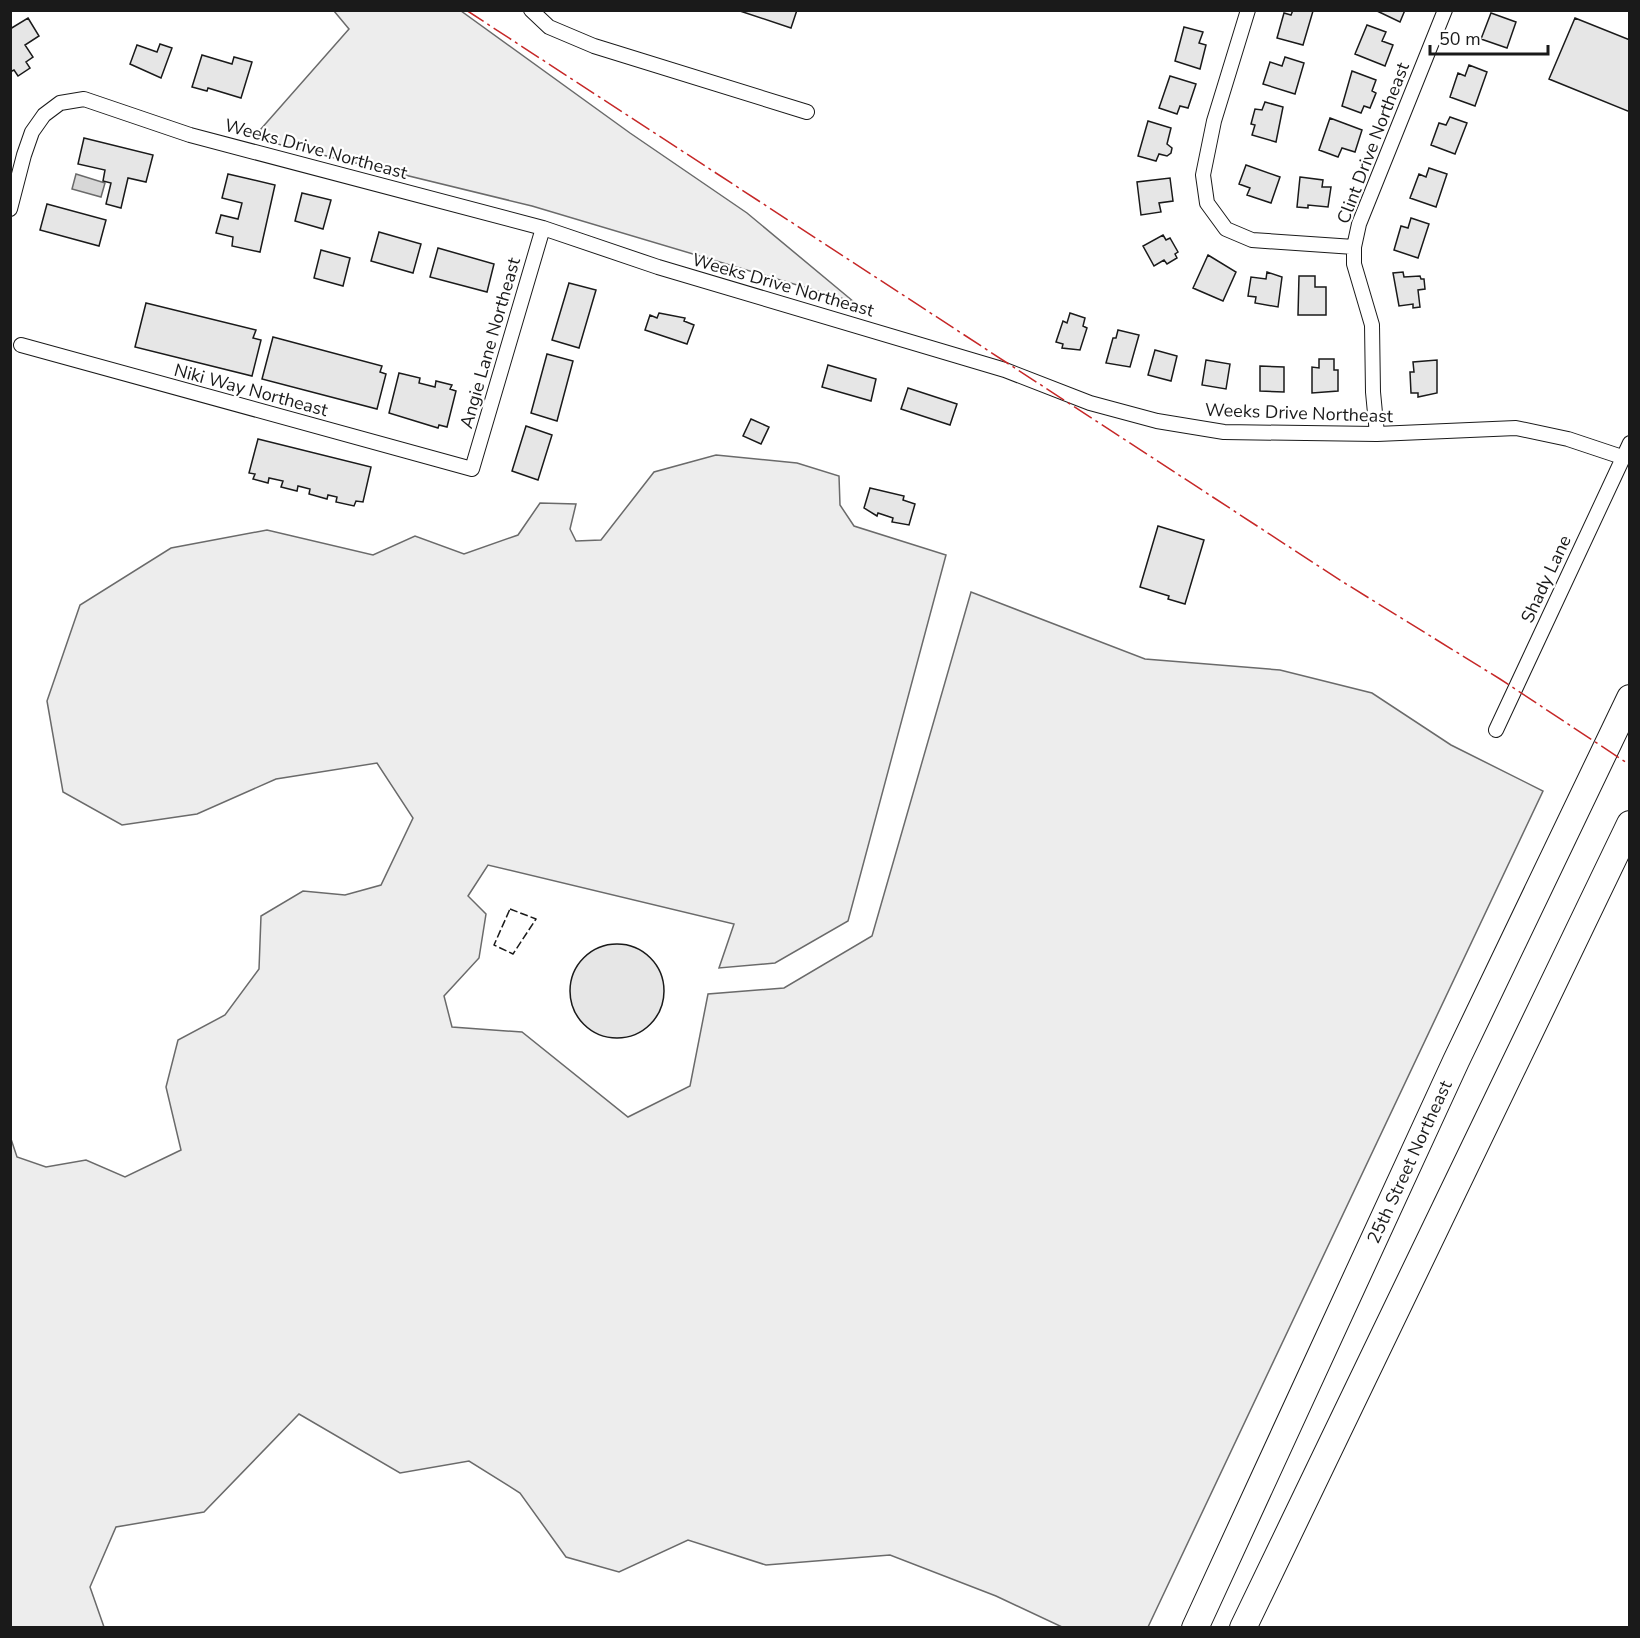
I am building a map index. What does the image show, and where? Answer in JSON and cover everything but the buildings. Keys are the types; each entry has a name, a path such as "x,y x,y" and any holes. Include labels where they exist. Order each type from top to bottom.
{"highway":[{"name":"25th Street Northeast","path":"1195,1628 1456,1062 1629,698"},
{"path":"1243,1628 1629,824"}],"street":[{"path":"531,10 549,27 594,46 807,112"},
{"path":"1248,10 1214,121 1203,175 1207,203 1226,229 1252,240 1354,247"},
{"name":"Clint Drive Northeast","path":"1377,434 1373,392 1372,325 1358,281 1354,247 1359,224 1445,10"},
{"name":"Weeks Drive Northeast","path":"10,209 24,155 38,123 44,115 60,103 84,99 190,135 543,228 658,267 1005,370 1090,404 1157,421 1224,432 1377,434 1516,428 1568,439 1622,457"},
{"name":"Angie Lane Northeast","path":"472,469 543,228"},
{"name":"Niki Way Northeast","path":"21,345 472,469"},
{"name":"Shady Lane","path":"1496,730 1629,443"}],"shaded area":[{"path":"334,11 461,11 630,133 747,213 854,302 532,206 253,138 349,29"},
{"path":"76,174 105,183 101,197 72,189"},
{"path":"716,455 797,463 839,476 840,505 854,526 946,555 848,921 775,963 719,968 734,924 488,865 468,896 486,914 479,958 444,996 452,1027 522,1032 628,1117 690,1086 708,994 784,988 872,936 971,592 1145,659 1280,670 1372,693 1451,745 1543,791 1148,1627 1062,1627 996,1596 890,1555 766,1565 688,1540 619,1572 566,1557 520,1493 469,1461 400,1473 299,1414 204,1512 116,1527 90,1587 104,1627 11,1627 11,1139 17,1157 46,1167 86,1160 125,1177 181,1150 166,1087 178,1040 225,1015 259,969 261,916 303,891 345,895 381,885 413,818 377,763 276,779 197,814 122,825 63,792 47,701 80,605 171,548 267,530 373,555 415,536 464,554 518,535 540,503 576,504 570,529 576,541 601,540 654,472"}],"fence":[{"path":"510,909 536,919 513,954 494,945 510,909"}],"power":[{"path":"466,10 1343,582 1500,679 1630,765"}]}
